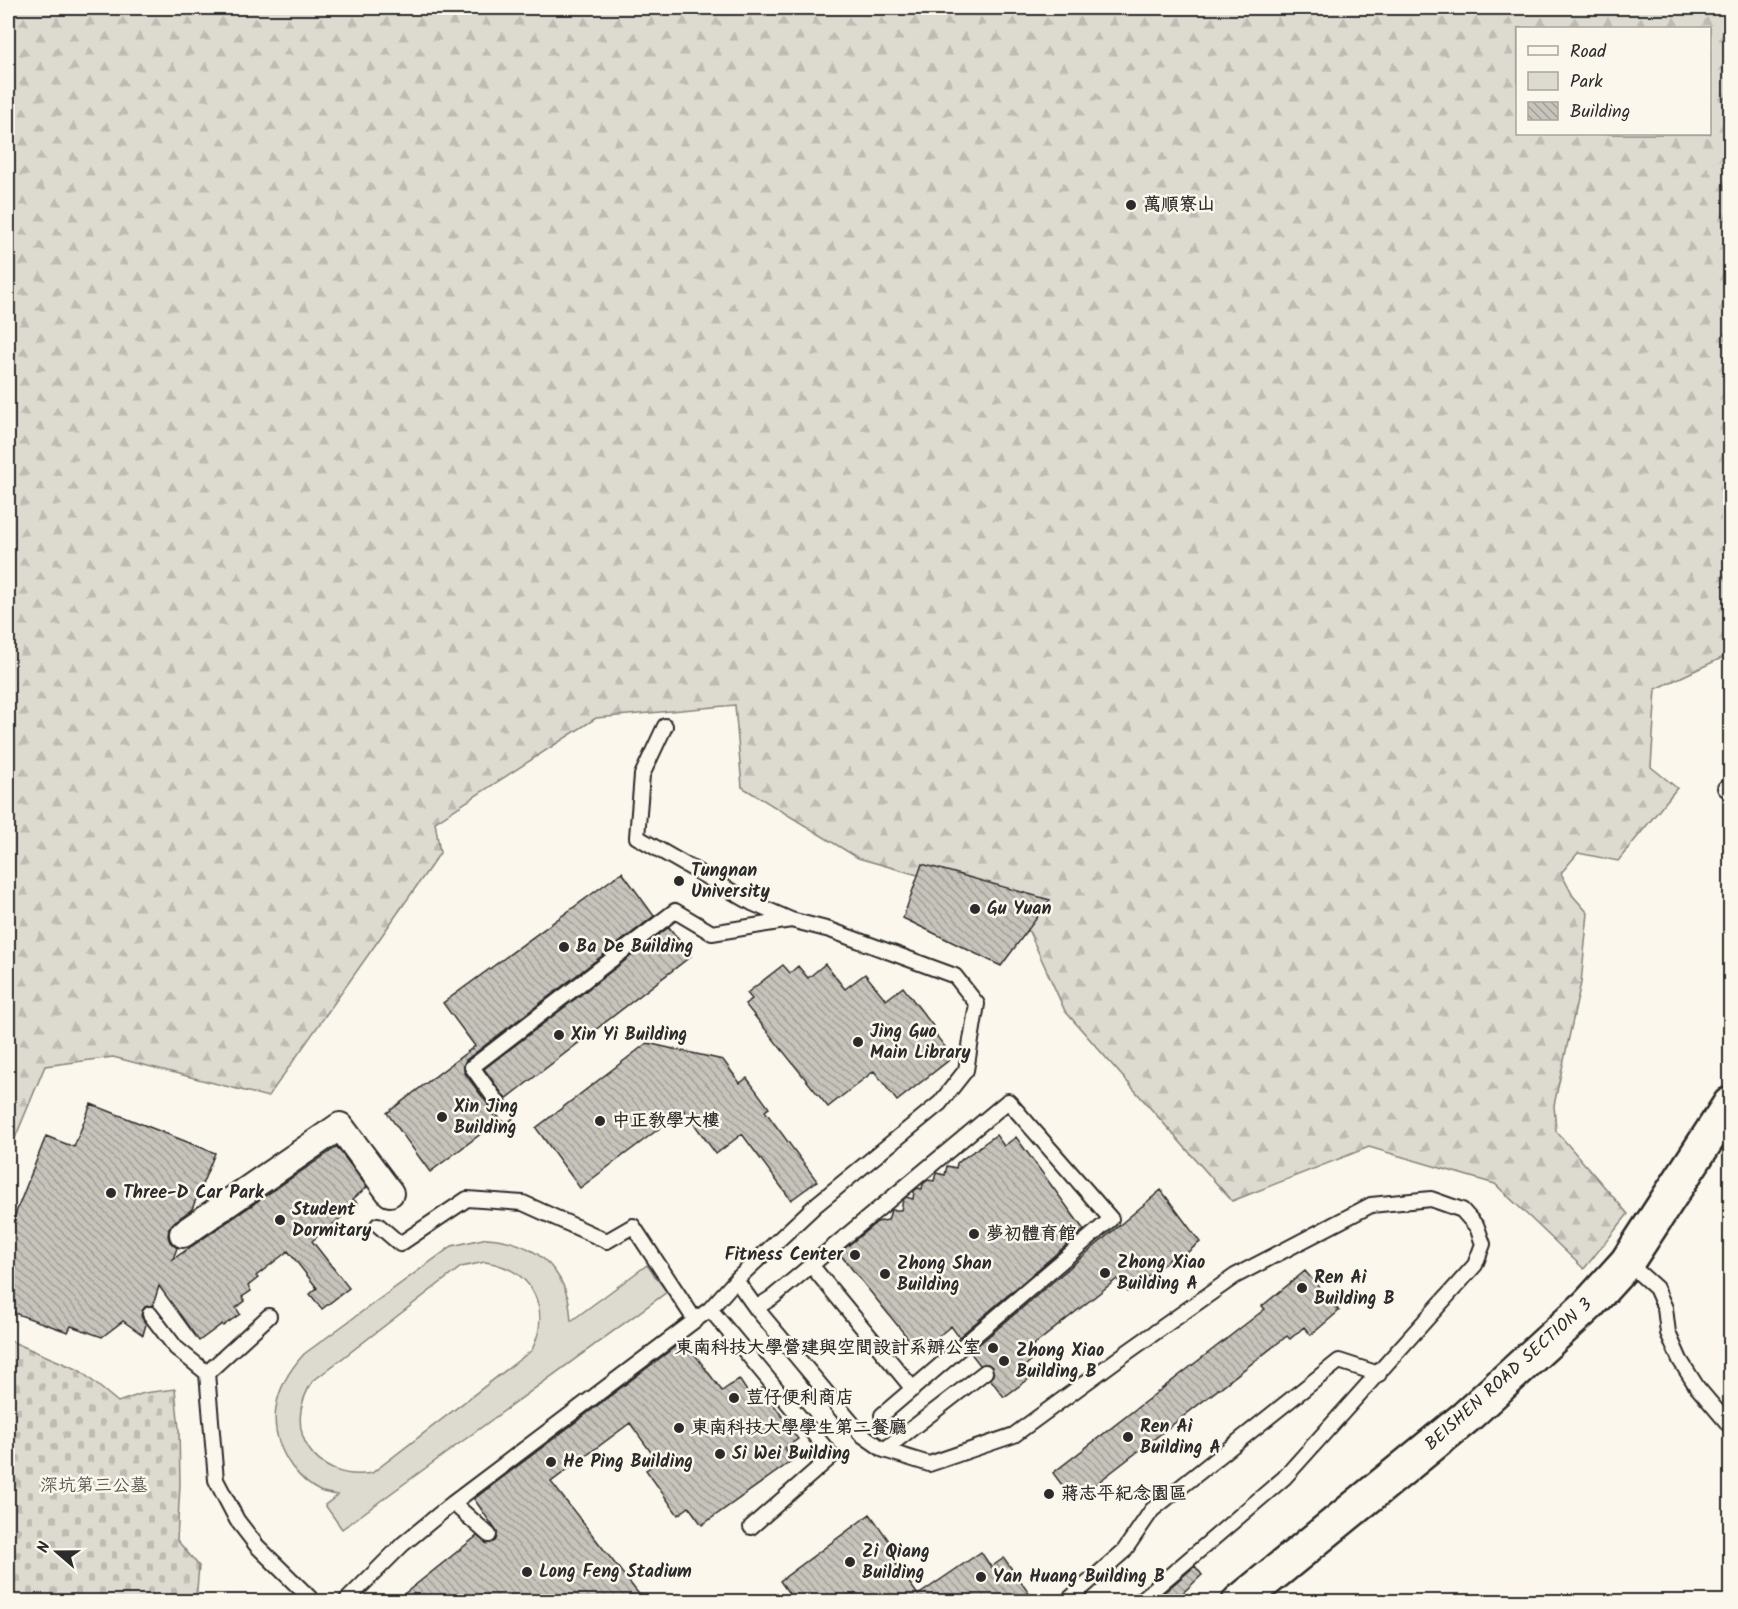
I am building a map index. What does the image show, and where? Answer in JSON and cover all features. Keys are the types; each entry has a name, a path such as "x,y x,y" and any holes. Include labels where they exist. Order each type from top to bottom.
{"main road":[{"name":"BEISHEN ROAD SECTION 3","path":"1239,1602 1466,1416 1588,1305 1627,1262 1731,1104"}],"street":[{"path":"183,1234 340,1126 390,1193"}],"lane":[{"path":"345,1602 403,1544 453,1503 710,1309 736,1280 817,1204 940,1103 966,1070 977,1004 954,976 830,930 790,921 752,903 638,837 642,775 665,726"},
{"path":"506,1114 472,1067 675,911 712,933 790,921"},
{"path":"756,1308 1008,1101 1111,1219 882,1415"},
{"path":"736,1280 756,1308 861,1434 884,1450 929,1464 1014,1435 1235,1276 1371,1205 1431,1198 1462,1210 1478,1227 1483,1244 1475,1265 1284,1478 1139,1602"},
{"path":"378,1225 400,1244 467,1199 523,1203 607,1241 633,1227 695,1320"},
{"path":"1627,1262 1656,1288 1665,1308 1668,1333 1680,1360 1698,1387 1731,1426"},
{"path":"811,1265 913,1389"},
{"path":"710,1309 832,1456 751,1527"},
{"path":"150,1314 176,1348 207,1373 216,1480 237,1520 258,1546 314,1602"},
{"path":"207,1373 269,1316"},
{"path":"1066,1602 1124,1551 1152,1510 1339,1361 1379,1374"},
{"path":"884,1450 985,1372"},
{"path":"453,1503 489,1535"}],"green space":[{"path":"8,8 1730,8 1730,654 1656,689 1651,767 1677,788 1618,861 1578,853 1561,873 1573,896 1588,913 1581,983 1554,1105 1556,1131 1628,1214 1584,1269 1495,1184 1369,1147 1232,1201 1065,1011 1016,903 858,858 742,787 735,705 596,718 435,822 440,853 268,1097 113,1057 45,1066 8,1155"},
{"path":"487,1238 515,1243 538,1254 548,1263 563,1284 569,1301 571,1321 647,1265 667,1292 342,1529 325,1505 338,1495 320,1491 308,1484 292,1467 283,1452 275,1423 279,1394 293,1367 304,1354 452,1246","holes":["485,1262 515,1273 534,1293 540,1320 532,1350 372,1473 352,1474 334,1470 320,1461 309,1449 302,1434 300,1417 304,1399 313,1381 461,1267"]},
{"name":"深坑第三公墓","path":"8,1340 79,1370 118,1402 144,1393 175,1389 179,1429 180,1484 177,1540 199,1566 196,1601 8,1601"}],"building":[{"name":"Gu Yuan","path":"922,864 1050,900 1001,966 903,918"},
{"path":"622,872 654,916 466,1060 464,1072 498,1121 430,1172 387,1113 475,1046 443,1003"},
{"name":"Xin Yi Building","path":"669,927 691,956 506,1099 484,1069"},
{"name":"Jing Guo Main Library","path":"825,964 845,989 865,974 886,1000 903,987 953,1057 897,1101 874,1071 828,1107 745,1004 752,999 747,993 783,965 790,973 798,966 808,978"},
{"name":"中正教學大樓","path":"647,1043 723,1060 740,1083 747,1078 769,1108 765,1111 817,1181 791,1200 742,1134 716,1154 684,1110 580,1188 536,1128"},
{"name":"Three-D Car Park","path":"91,1104 215,1153 192,1209 169,1228 170,1242 177,1248 173,1259 337,1147 367,1187 353,1199 358,1204 312,1241 349,1288 322,1309 310,1294 317,1288 288,1251 256,1276 258,1278 248,1286 251,1291 242,1297 245,1301 236,1308 240,1314 199,1341 159,1286 153,1305 145,1307 142,1311 141,1316 146,1324 143,1335 123,1321 102,1337 71,1326 68,1332 14,1313 8,1298 8,1233 46,1136 74,1147"},
{"name":"夢初體育館","path":"996,1135 1004,1146 1016,1137 1084,1230 959,1337 951,1326 919,1352 839,1253 877,1222 888,1220 891,1210 901,1210 903,1200 906,1197 913,1199 914,1191 918,1188 922,1189 923,1184 928,1180 934,1181 936,1173 945,1175 947,1166 956,1168 957,1163"},
{"name":"Zhong Xiao Building A","path":"1161,1190 1200,1242 1173,1264 1170,1259 1128,1292 1117,1279 1029,1349 1035,1357 1025,1366 1033,1376 1004,1397 990,1379 993,1375 992,1367 988,1364 980,1365 970,1352"},
{"name":"Ren Ai Building A","path":"1305,1271 1339,1311 1311,1335 1304,1327 1290,1339 1287,1336 1074,1501 1053,1473 1265,1309 1262,1306"},
{"path":"684,1340 722,1391 739,1379 750,1396 762,1388 798,1439 785,1448 793,1460 702,1525 689,1507 678,1515 646,1470 658,1462 630,1423 551,1482 645,1602 394,1602 477,1536 487,1544 495,1541 497,1532 474,1499"},
{"path":"870,1514 892,1545 886,1550 918,1595 981,1552 991,1567 1004,1558 1035,1602 795,1602 780,1581"},
{"path":"1195,1566 1202,1575 1173,1602 1153,1602"}],"place":[{"name":"萬順寮山","path":"1131,205"},
{"name":"Tungnan University","path":"679,881"},
{"name":"Gu Yuan","path":"975,909"},
{"name":"Ba De Building","path":"564,947"},
{"name":"Xin Yi Building","path":"559,1035"},
{"name":"Jing Guo Main Library","path":"858,1042"},
{"name":"Xin Jing Building","path":"442,1117"},
{"name":"中正教學大樓","path":"600,1121"},
{"name":"Three-D Car Park","path":"111,1193"},
{"name":"Student Dormitary","path":"280,1220"},
{"name":"夢初體育館","path":"974,1234"},
{"name":"Fitness Center","path":"855,1255"},
{"name":"Zhong Xiao Building A","path":"1105,1273"},
{"name":"Zhong Shan Building","path":"885,1274"},
{"name":"Ren Ai Building B","path":"1302,1288"},
{"name":"東南科技大學營建與空間設計系辧公室","path":"993,1348"},
{"name":"Zhong Xiao Building B","path":"1004,1361"},
{"name":"荳仔便利商店","path":"734,1398"},
{"name":"東南科技大學學生第二餐廳","path":"679,1428"},
{"name":"Ren Ai Building A","path":"1128,1437"},
{"name":"Si Wei Building","path":"720,1454"},
{"name":"He Ping Building","path":"551,1462"},
{"name":"蔣志平紀念園區","path":"1049,1494"},
{"name":"Zi Qiang Building","path":"850,1562"},
{"name":"Long Feng Stadium","path":"527,1572"},
{"name":"Yan Huang Building B","path":"981,1577"}]}
